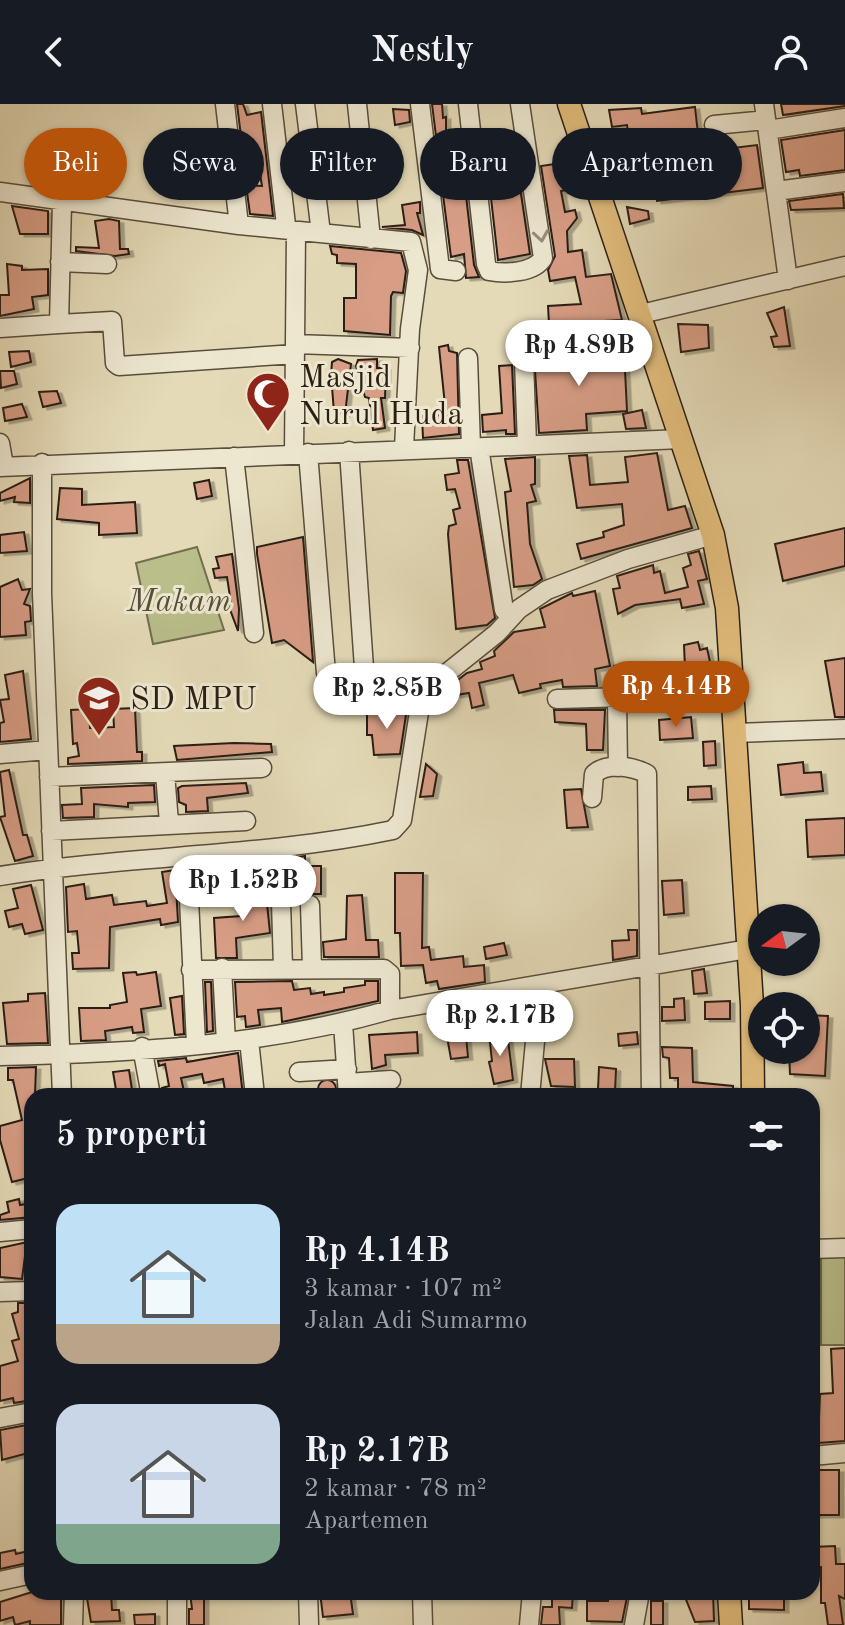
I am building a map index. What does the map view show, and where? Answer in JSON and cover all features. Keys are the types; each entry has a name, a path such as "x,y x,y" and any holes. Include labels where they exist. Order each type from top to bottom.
{"main road":[{"path":"569,104 713,535 726,598 733,694 745,731 748,949"},
{"path":"749,976 753,1088"},
{"path":"729,1600 731,1625"}],"street":[{"path":"225,104 239,225"},
{"path":"272,104 291,228 301,453 326,673"},
{"path":"305,104 321,233"},
{"path":"357,104 371,239"},
{"path":"420,104 440,269 456,271"},
{"path":"468,104 486,264 489,271 495,272 532,269 543,258 520,104"},
{"path":"766,118 788,280"},
{"path":"714,125 766,118 845,118"},
{"path":"776,191 845,182"},
{"path":"0,192 62,203 239,225 409,241 414,245 418,270 404,448"},
{"path":"59,324 62,203"},
{"path":"60,262 107,264"},
{"path":"641,314 845,266"},
{"path":"0,328 112,321 115,363 119,366 295,349 410,348"},
{"path":"468,358 475,447 504,610"},
{"path":"524,361 527,444"},
{"path":"0,443 2,466 682,439"},
{"path":"349,451 370,698 421,695 497,633 519,609 547,590 628,559 713,535"},
{"path":"234,457 254,633"},
{"path":"42,463 48,750 62,1088"},
{"path":"557,699 733,694"},
{"path":"0,876 53,867 187,858 349,839 398,827 402,820 421,695"},
{"path":"617,697 618,767"},
{"path":"745,731 845,729"},
{"path":"0,754 48,750"},
{"path":"592,798 596,771 618,767 644,771 648,779 651,1088"},
{"path":"49,777 262,768"},
{"path":"165,773 169,823"},
{"path":"51,831 246,821"},
{"path":"187,858 196,1044"},
{"path":"281,901 283,968"},
{"path":"310,905 312,968"},
{"path":"0,1056 249,1040 343,1023 390,1010 540,987 748,949"},
{"path":"222,968 226,1042"},
{"path":"191,970 388,970 390,1010"},
{"path":"531,1088 540,987"},
{"path":"343,1023 347,1083"},
{"path":"249,1040 254,1088"},
{"path":"142,1047 150,1088"},
{"path":"299,1072 347,1083 391,1080"},
{"path":"0,1232 24,1230"},
{"path":"820,1249 845,1248"},
{"path":"0,1292 24,1291"},
{"path":"0,1418 24,1414"},
{"path":"820,1455 845,1453"},
{"path":"0,1581 24,1576"},
{"path":"73,1625 74,1600"},
{"path":"177,1600 177,1625"},
{"path":"308,1600 309,1625"},
{"path":"422,1600 423,1625"},
{"path":"529,1625 531,1600"},
{"path":"634,1625 639,1600"}],"green space":[{"name":"Makam","path":"197,547 224,630 153,644 136,563"},
{"path":"845,1254 845,1345 821,1345 821,1255"}],"building":[{"path":"237,104 243,104 247,115 261,112 263,128 240,128"},
{"path":"432,104 442,104 446,128 435,128"},
{"path":"781,104 845,104 845,106 783,115"},
{"path":"695,107 697,128 612,127 609,110 641,108 642,114"},
{"path":"393,109 409,110 410,122 395,125"},
{"path":"845,130 845,170 800,176 799,170 786,172 781,140"},
{"path":"264,138 273,216 250,214 248,200 264,200"},
{"path":"757,145 763,188 742,191 742,147"},
{"path":"552,164 552,200 563,200 565,212 575,210 577,218 567,231 568,252 582,250 586,277 611,274 622,320 549,324 548,306 581,304 575,277 550,281 548,270 555,256 541,166"},
{"path":"843,194 844,208 791,210 789,201"},
{"path":"444,200 466,200 474,265 479,277 466,278 464,254 451,257"},
{"path":"491,200 522,200 530,254 498,260"},
{"path":"420,202 420,213 417,213 423,235 412,230 382,227 405,225 402,205"},
{"path":"12,206 48,211 48,234 20,234"},
{"path":"627,207 648,211 649,219 630,224"},
{"path":"95,221 119,221 120,249 128,249 129,254 115,256 76,251 76,247 99,248"},
{"path":"330,246 401,253 406,271 403,293 393,292 391,296 390,335 344,331 344,298 356,298 356,264 337,263 337,255 332,254"},
{"path":"7,264 22,266 22,270 48,269 48,295 32,297 34,309 0,316 0,295 9,295"},
{"path":"784,307 790,346 774,347 771,337 777,336 767,313"},
{"path":"678,324 708,325 709,348 681,352"},
{"path":"448,345 449,351 457,353 459,434 423,438 422,416 446,415 439,347"},
{"path":"624,349 627,411 586,414 587,430 539,433 534,355"},
{"path":"29,351 31,362 11,367 9,352"},
{"path":"338,359 351,364 345,414 334,412 331,375 332,362"},
{"path":"377,359 377,368 386,368 385,398 381,398 385,428 373,430 369,398 365,397 356,366 358,360"},
{"path":"512,365 515,434 506,434 506,430 483,432 482,415 502,413 499,366"},
{"path":"0,371 14,371 17,384 1,388"},
{"path":"57,391 61,403 43,407 39,392"},
{"path":"22,404 27,417 5,421 3,408"},
{"path":"642,410 646,428 626,429 623,414"},
{"path":"657,453 668,510 685,506 692,528 581,559 577,544 604,537 603,532 624,525 622,504 577,508 569,456 587,455 590,485 628,482 625,457"},
{"path":"535,457 535,484 531,485 536,501 527,503 530,544 542,579 533,585 514,587 505,492 511,491 505,459"},
{"path":"457,460 468,460 495,618 487,625 456,629 448,534 449,526 456,524 453,510 460,508 455,489 447,490 445,475 459,473"},
{"path":"30,478 30,503 14,502 15,497 0,501 0,493"},
{"path":"209,480 212,496 197,499 194,483"},
{"path":"60,488 82,489 82,505 135,502 137,533 99,535 99,523 57,519"},
{"path":"845,528 845,566 783,581 775,544"},
{"path":"24,532 27,551 0,553 0,535"},
{"path":"303,537 313,662 284,640 272,643 257,554 257,547"},
{"path":"699,551 707,579 698,581 704,604 682,608 680,599 635,605 618,614 613,589 620,588 617,576 653,565 654,573 660,571 665,593 688,587 683,568 691,565 688,554"},
{"path":"232,554 239,609 238,631 228,604 231,603 227,577 215,578 213,569 219,568 216,557"},
{"path":"18,579 22,590 30,589 24,604 30,606 31,621 25,622 26,635 0,637 0,587"},
{"path":"595,591 610,666 595,669 597,686 563,687 562,680 540,684 541,688 519,693 513,675 479,683 484,705 472,708 469,693 456,695 454,683 467,673 482,669 480,662 495,656 494,651 514,632 545,627 540,609 572,593 573,596"},
{"path":"698,642 700,650 707,648 710,662 685,668 684,645"},
{"path":"845,658 845,717 835,717 825,661"},
{"path":"631,664 635,681 619,685 614,666"},
{"path":"23,671 31,739 0,742 0,723 4,722 0,700 9,699 5,675"},
{"path":"135,708 137,752 142,752 142,761 68,764 68,758 79,756 77,743 73,744 71,710 89,709 90,728 114,727 113,709"},
{"path":"407,708 400,754 374,755 372,735 367,735 367,709 380,713"},
{"path":"554,710 605,710 603,750 587,750 586,724 555,722"},
{"path":"691,717 693,738 660,740 659,720"},
{"path":"715,741 716,765 704,766 703,742"},
{"path":"271,744 272,752 177,760 174,746"},
{"path":"803,762 804,773 821,772 823,791 781,795 778,765"},
{"path":"426,764 437,774 433,796 420,797"},
{"path":"9,770 23,835 27,835 33,856 15,861 0,817 5,816 0,772"},
{"path":"246,783 248,793 207,798 208,811 186,812 186,805 179,802 178,788 182,786"},
{"path":"154,785 155,802 128,803 128,807 94,804 94,817 63,818 62,805 82,804 81,788"},
{"path":"711,786 712,799 688,800 688,787"},
{"path":"581,789 588,827 567,828 564,790"},
{"path":"845,818 845,855 808,857 806,820"},
{"path":"305,856 305,866 321,866 321,894 305,894 305,876 286,877 286,859"},
{"path":"225,865 226,896 214,897 209,866"},
{"path":"175,870 178,922 161,925 160,919 110,927 109,968 73,969 72,953 79,953 77,931 68,932 66,887 84,884 86,899 112,895 114,905 146,901 147,906 167,903 162,872"},
{"path":"395,873 423,873 422,948 429,947 431,960 463,956 464,967 484,965 485,982 439,989 437,981 426,983 423,965 401,966 400,933 395,933"},
{"path":"682,880 684,913 664,915 662,881"},
{"path":"265,884 270,933 236,938 237,958 216,958 214,918 241,916 238,895 254,893 253,885"},
{"path":"31,885 43,930 25,934 22,924 9,927 5,911 18,908 13,889"},
{"path":"362,895 366,940 378,940 379,957 324,957 323,942 346,939 347,896"},
{"path":"628,930 637,930 637,956 613,960 612,941 629,940"},
{"path":"504,943 507,955 486,959 484,947"},
{"path":"704,969 707,993 694,994 692,971"},
{"path":"136,972 137,975 156,972 161,1006 141,1009 144,1032 133,1033 132,1027 105,1031 106,1040 81,1041 79,1008 110,1008 110,1005 127,1002 123,973"},
{"path":"292,981 294,990 310,988 311,994 324,992 324,995 365,985 365,981 378,981 378,1001 282,1022 281,1008 258,1010 260,1025 246,1027 245,1016 237,1017 235,982"},
{"path":"205,982 211,982 213,1031 207,1032"},
{"path":"45,993 48,1043 7,1044 3,1003 28,1001 28,994"},
{"path":"182,996 184,1034 175,1035 170,998"},
{"path":"684,998 685,1020 662,1021 662,1007 674,1007 674,999"},
{"path":"730,1001 730,1019 705,1019 705,1002"},
{"path":"464,1015 468,1057 451,1059 444,1020"},
{"path":"820,1016 828,1016 825,1076 790,1074 790,1064 820,1064"},
{"path":"417,1032 418,1053 385,1055 386,1065 372,1069 369,1035"},
{"path":"507,1032 513,1080 494,1084 489,1062 492,1061 489,1034"},
{"path":"637,1032 638,1044 619,1046 618,1034"},
{"path":"662,1047 692,1048 693,1082 733,1088 678,1088 678,1078 670,1078 669,1058 663,1057"},
{"path":"238,1053 242,1088 225,1088 223,1079 204,1083 202,1074 181,1078 183,1088 162,1088 169,1086 165,1064 159,1066 158,1061 186,1058 187,1062"},
{"path":"545,1059 574,1059 575,1087 551,1086"},
{"path":"36,1067 35,1088 24,1088 24,1179 12,1182 0,1140 0,1126 22,1120 13,1080 8,1080 8,1068"},
{"path":"599,1067 616,1069 615,1088 598,1088"},
{"path":"129,1070 132,1088 116,1088 113,1072"},
{"path":"327,1080 336,1088 318,1088"},
{"path":"19,1199 20,1205 24,1204 24,1218 0,1220 0,1215 9,1212 7,1202"},
{"path":"24,1243 22,1279 0,1277 0,1248"},
{"path":"18,1303 24,1303 24,1401 14,1403 13,1398 0,1401 0,1366 18,1361 12,1341 19,1339 12,1314 18,1312"},
{"path":"845,1348 845,1441 820,1443 820,1394 833,1393 831,1349"},
{"path":"24,1426 24,1454 2,1460 0,1430"},
{"path":"820,1470 839,1470 839,1515 820,1515"},
{"path":"835,1546 836,1564 845,1564 845,1599 839,1596 843,1625 828,1625 825,1603 821,1603 820,1547"},
{"path":"24,1552 24,1564 0,1569 0,1553"},
{"path":"24,1594 24,1600 61,1600 61,1625 30,1625 30,1621 15,1625 13,1617 0,1621 0,1602"},
{"path":"87,1600 111,1600 112,1610 119,1610 120,1621 91,1622"},
{"path":"191,1600 204,1600 204,1625 189,1625 189,1609 192,1609"},
{"path":"321,1600 351,1600 353,1614 323,1617"},
{"path":"552,1600 572,1600 572,1608 559,1607 560,1625 541,1625 543,1607 552,1607"},
{"path":"626,1600 622,1622 587,1621 587,1601"},
{"path":"686,1600 713,1600 714,1621 695,1622"},
{"path":"749,1600 784,1600 784,1610 749,1609"},
{"path":"651,1601 663,1601 663,1625 651,1625"},
{"path":"155,1614 155,1625 135,1625 134,1615"}],"place":[{"name":"Masjid Nurul Huda","path":"268,433"},
{"name":"SD MPU","path":"99,737"}]}
